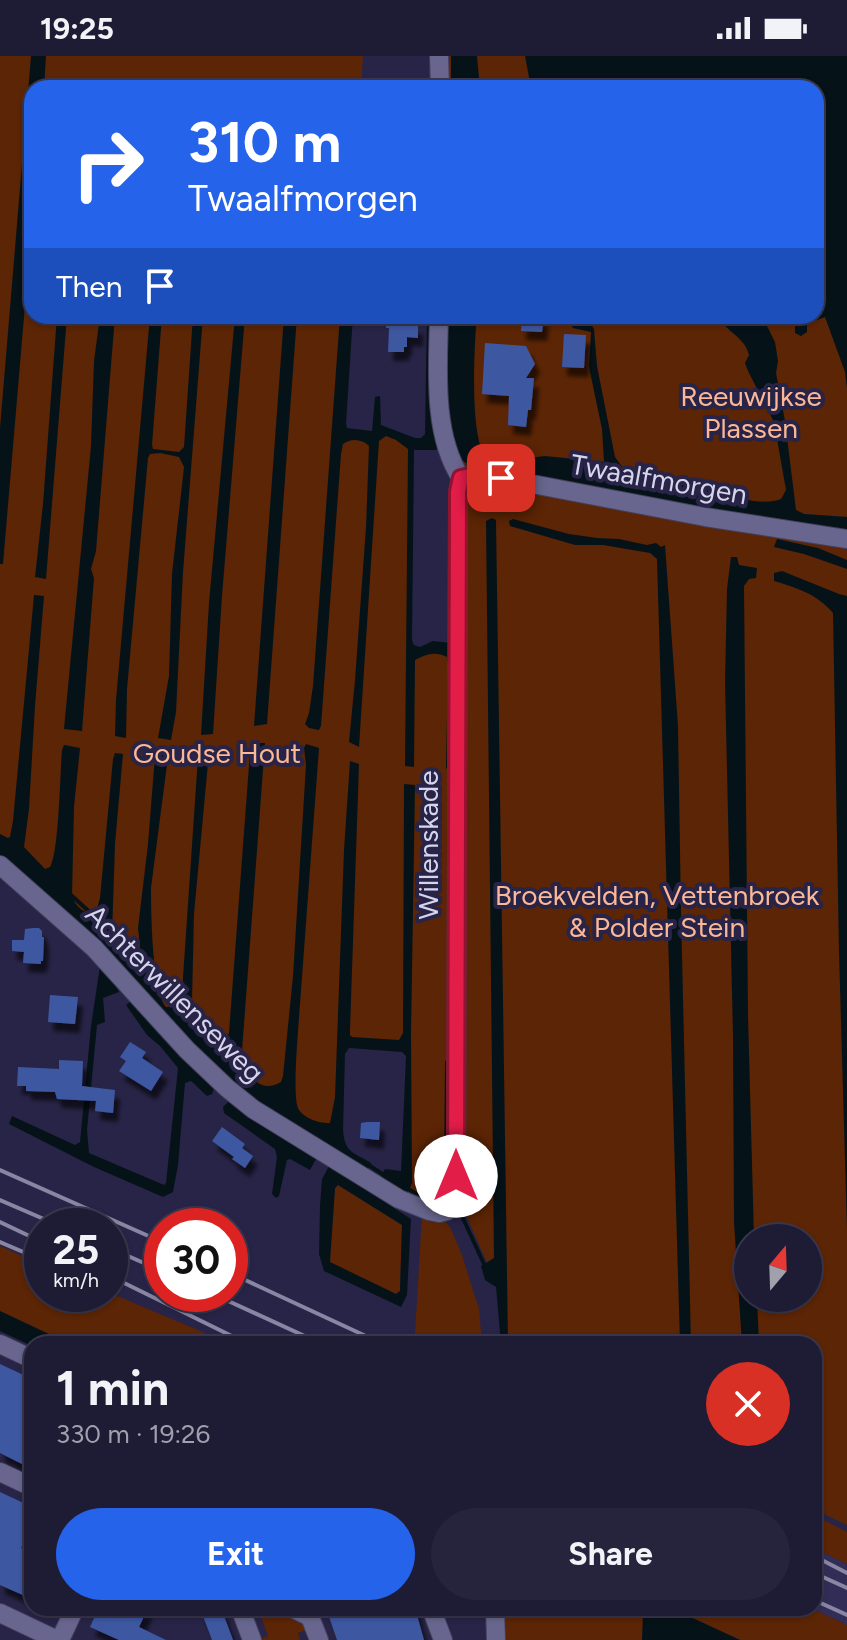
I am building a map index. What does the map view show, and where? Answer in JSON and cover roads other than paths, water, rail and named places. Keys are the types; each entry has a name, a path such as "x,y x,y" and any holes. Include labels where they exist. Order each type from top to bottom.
{"street":[{"path":"439,56 440,80"},
{"path":"439,324 439,407 445,440 461,478"},
{"name":"Twaalfmorgen","path":"461,478 475,475 501,478 705,517 847,539"},
{"name":"Willenskade","path":"447,1211 452,1202 456,1176 458,492 461,478"},
{"name":"Achterwillenseweg","path":"0,865 94,948 187,1050 253,1109 399,1199 429,1211 447,1211"},
{"path":"0,1344 24,1355"},
{"path":"0,1472 24,1483"},
{"path":"0,1613 59,1640 71,1616"},
{"path":"244,1616 252,1640"},
{"path":"308,1616 319,1640"},
{"path":"434,1616 443,1640"},
{"path":"495,1616 496,1640"}],"waterway":[{"path":"71,895 94,916"},
{"path":"109,931 137,963"},
{"path":"157,989 175,1010"},
{"path":"405,1187 418,1195 439,1195 446,1178 447,1062"},
{"path":"367,1164 387,1177"},
{"path":"462,1190 462,1216 484,1264"}],"railway":[{"path":"0,1170 144,1234"},
{"path":"0,1200 24,1210"},
{"path":"0,1222 24,1233"},
{"path":"0,1242 24,1252"},
{"path":"128,1256 144,1263"},
{"path":"248,1281 366,1336"},
{"path":"128,1285 232,1336"},
{"path":"248,1310 305,1336"},
{"path":"822,1560 847,1573"},
{"path":"822,1577 847,1588"},
{"path":"822,1604 847,1615"}],"park label":[{"name":"Reeuwijkse Plassen","path":"751,412"},
{"name":"Goudse Hout","path":"217,753"},
{"name":"Broekvelden, Vettenbroek & Polder Stein","path":"657,911"}]}
